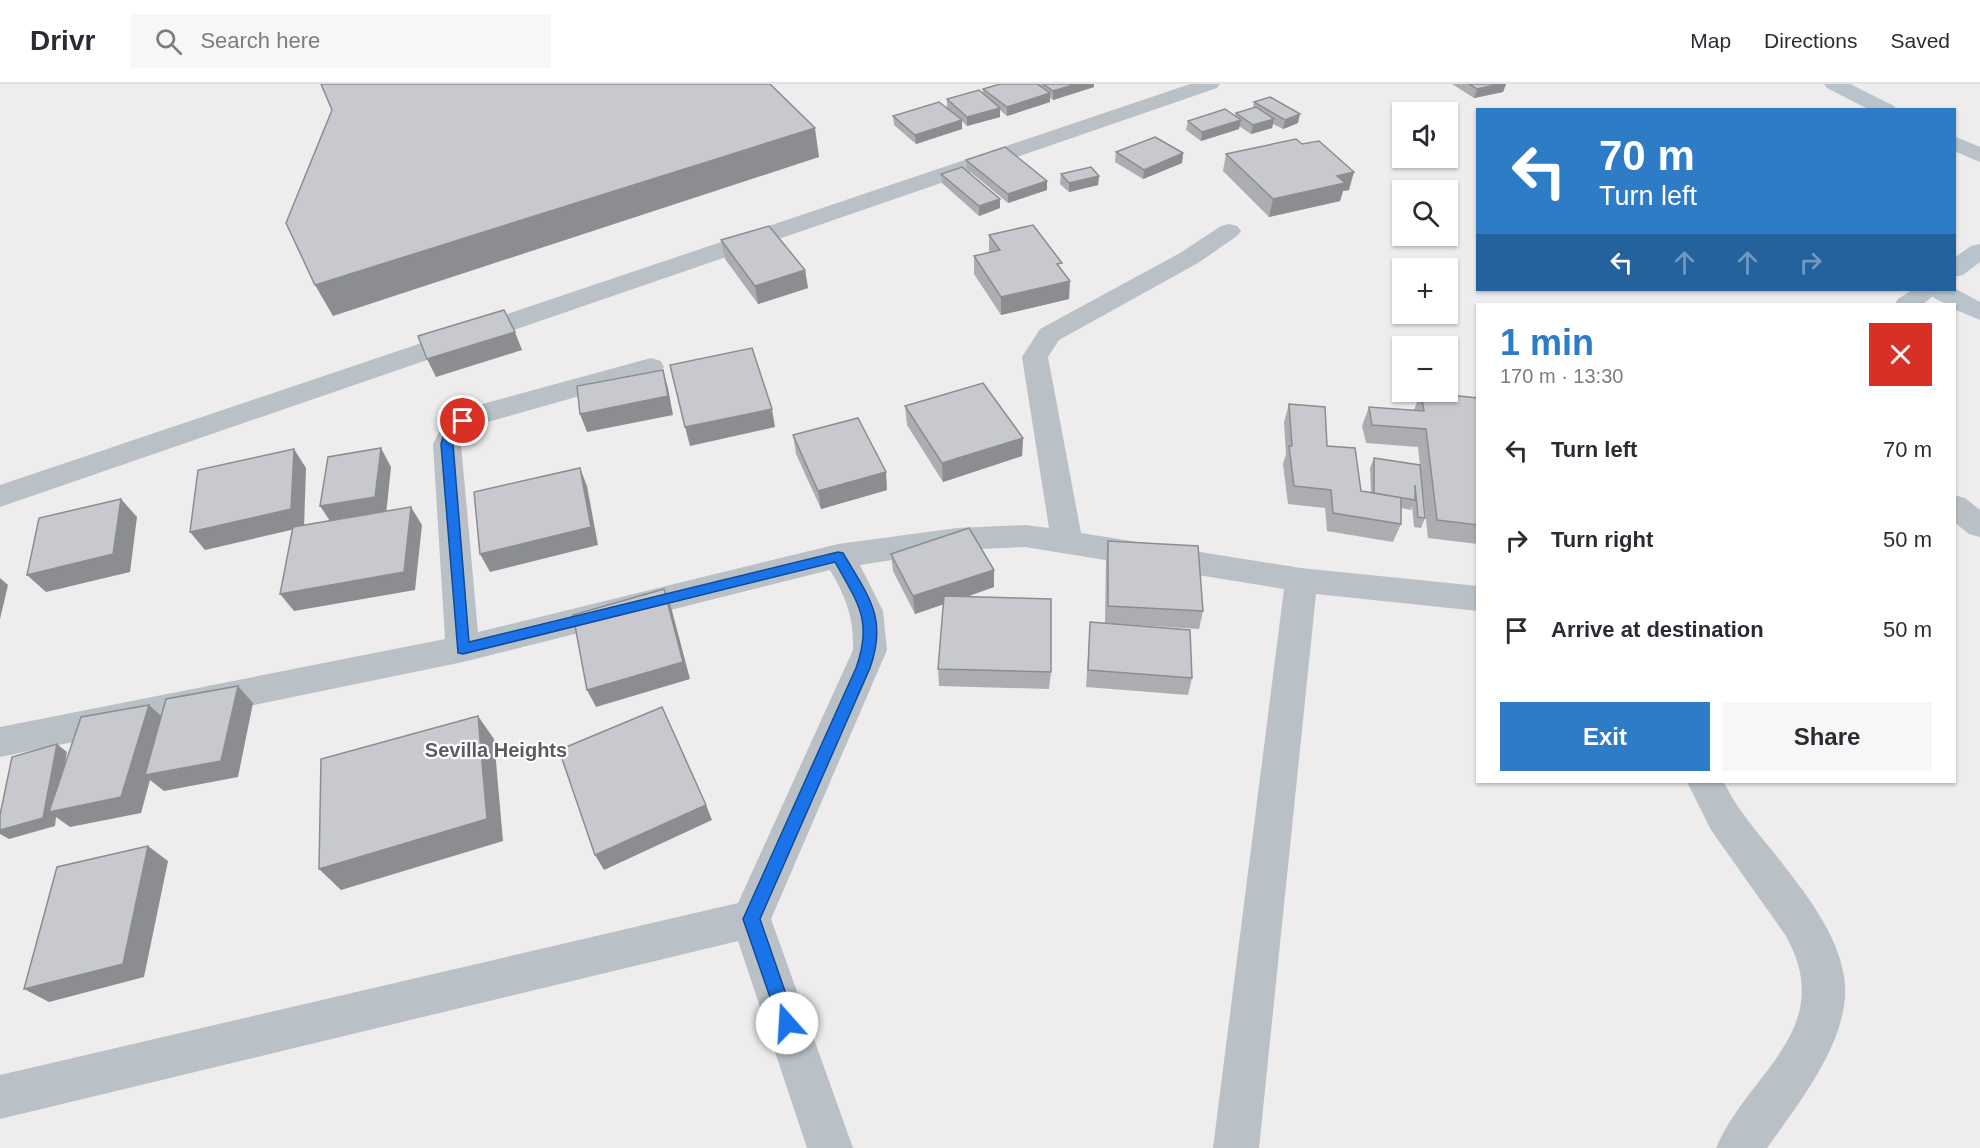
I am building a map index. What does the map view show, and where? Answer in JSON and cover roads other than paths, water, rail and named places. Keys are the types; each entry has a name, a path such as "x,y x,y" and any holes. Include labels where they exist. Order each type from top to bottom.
{"street":[{"path":"0,496 1210,84"},
{"path":"1834,84 1883,108"},
{"path":"1956,143 1980,155"},
{"path":"1066,543 1035,357 1049,335 1190,258 1228,231"},
{"path":"1956,269 1980,251"},
{"path":"1908,303 1926,291"},
{"path":"1940,291 1980,312"},
{"path":"463,649 447,444 449,434 455,427 474,416 651,368"},
{"path":"1956,508 1980,526"},
{"path":"0,742 463,649 838,556 957,539 1025,536 1302,580 1476,598"},
{"path":"830,1148 751,919 870,650 871,632 867,607 838,556"},
{"path":"1236,1148 1302,580"},
{"path":"1707,783 1728,822 1811,939 1824,977 1824,1010 1811,1043 1739,1148"},
{"path":"0,1097 751,919"}],"district":[{"name":"Sevilla Heights","path":"496,750"}]}
